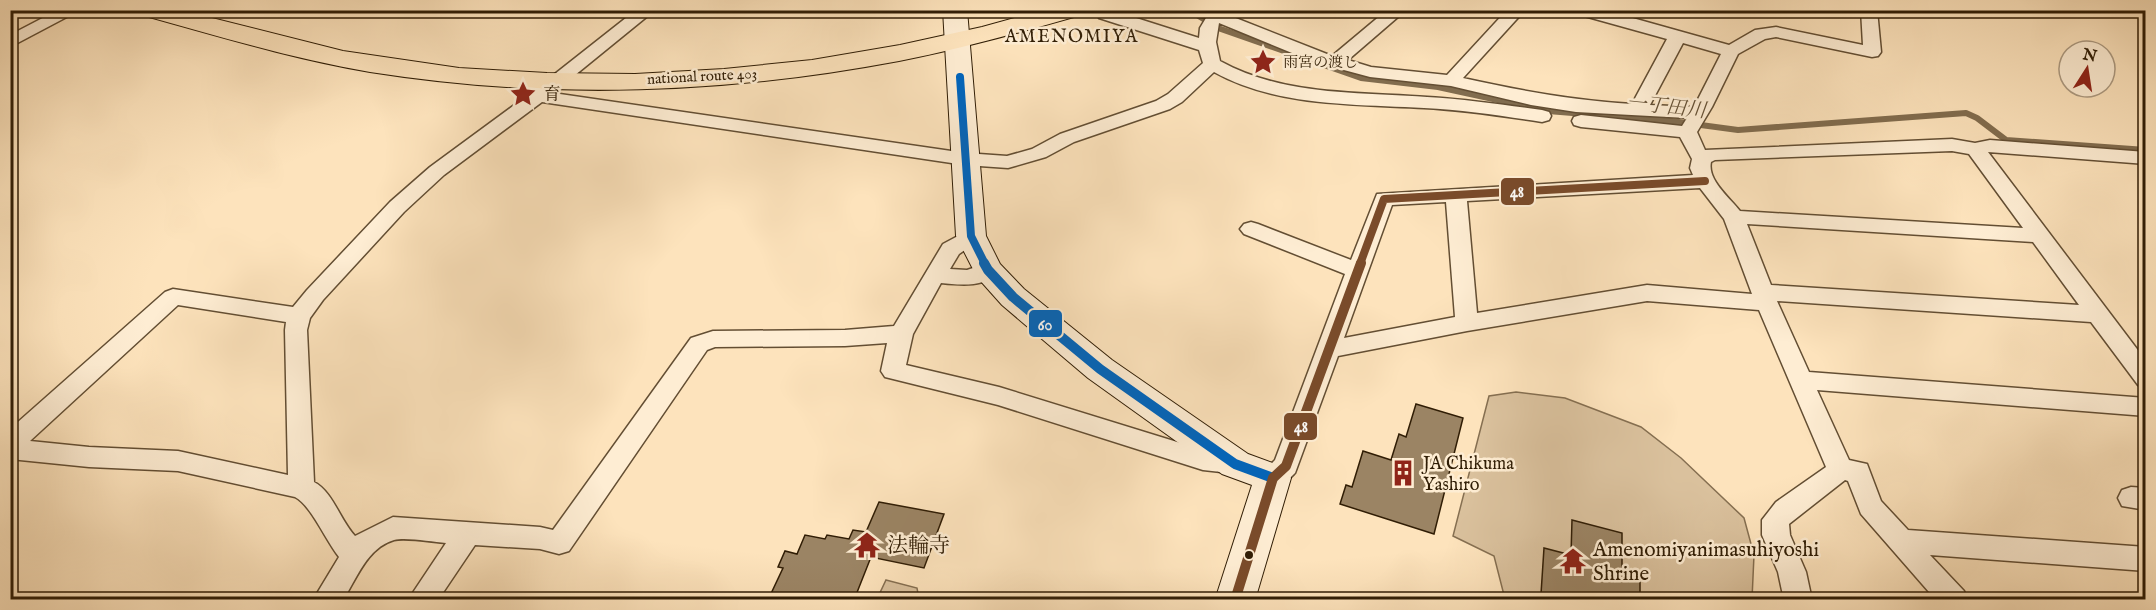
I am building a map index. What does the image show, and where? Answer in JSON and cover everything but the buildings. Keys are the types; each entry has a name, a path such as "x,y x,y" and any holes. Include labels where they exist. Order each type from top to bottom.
{"highway":[{"name":"national route 403","path":"151,10 326,56 546,89 798,70 957,42 1008,30 1072,10"},
{"name":"national route 403","path":"186,10 294,39 326,56"}],"main road":[{"path":"955,10 971,236 988,270 1013,297 1100,369 1235,464 1273,478 1235,600"}],"street":[{"path":"10,42 72,10"},
{"path":"301,488 296,330 299,316 315,295 398,207 437,171 647,10"},
{"path":"1335,62 1398,10"},
{"path":"1451,81 1517,10"},
{"path":"1583,10 1677,38 1731,51"},
{"path":"1840,470 1764,297 1734,217 1705,181 1700,168 1702,159 1693,147 1692,123 1731,51 1761,34 1776,32 1872,52 1869,10"},
{"path":"1104,14 1211,22 1370,72 1451,81 1531,99 1576,106 1638,110 1692,123"},
{"path":"546,89 965,159 1008,162 1039,153 1067,138 1163,105 1175,98 1212,64 1211,22"},
{"path":"1638,110 1677,38"},
{"path":"1212,64 1223,72 1273,89 1332,96 1451,104 1583,122 1692,123"},
{"path":"1702,159 1712,154 1846,147 1952,145 1975,149 1990,146 2143,162"},
{"path":"1975,149 2145,379"},
{"path":"1273,478 1286,466 1384,199 1705,181"},
{"path":"1456,196 1467,323"},
{"path":"1734,217 2040,236"},
{"path":"1251,229 1358,272"},
{"path":"971,236 951,249 935,275 901,334 893,371 999,396 1203,459 1235,464"},
{"path":"935,275 969,278 988,270"},
{"path":"1328,350 1467,323 1647,293 2097,314"},
{"path":"10,444 173,297 299,316"},
{"path":"327,600 351,564 354,554 368,540 393,528 540,538 559,543 699,344 713,339 845,338 901,334"},
{"path":"1802,380 2145,407"},
{"path":"10,449 49,454 178,461 301,488 313,494 337,535 354,554"},
{"path":"1798,600 1792,572 1776,535 1774,520 1840,470 1858,471 1870,506 1954,600"},
{"path":"423,600 467,534"},
{"path":"1901,541 2145,559"}],"shaded area":[{"path":"1516,392 1565,398 1641,427 1681,458 1744,518 1754,555 1752,599 1505,599 1494,556 1453,536 1489,396"},
{"path":"886,580 917,588 919,599 877,599"}],"waterway":[{"name":"一丁田川","path":"1189,10 1218,28 1361,78 1438,87 1548,111 1671,121 1738,130 1966,113 1977,118 2006,140 2146,150"}],"transit line":[{"name":"60","path":"960,77 971,236 988,270 1013,297 1100,369 1235,464 1273,478"},
{"name":"48","path":"1235,600 1273,478 1286,466 1384,199 1705,181"}],"place":[{"name":"雨宮の渡し","path":"1263,62"},
{"name":"育","path":"523,94"},
{"name":"JA Chikuma Yashiro","path":"1403,473"},
{"name":"法輪寺","path":"867,545"},
{"name":"Amenomiyanimasuhiyoshi Shrine","path":"1573,561"}],"district":[{"name":"AMENOMIYA","path":"1072,36"}]}
